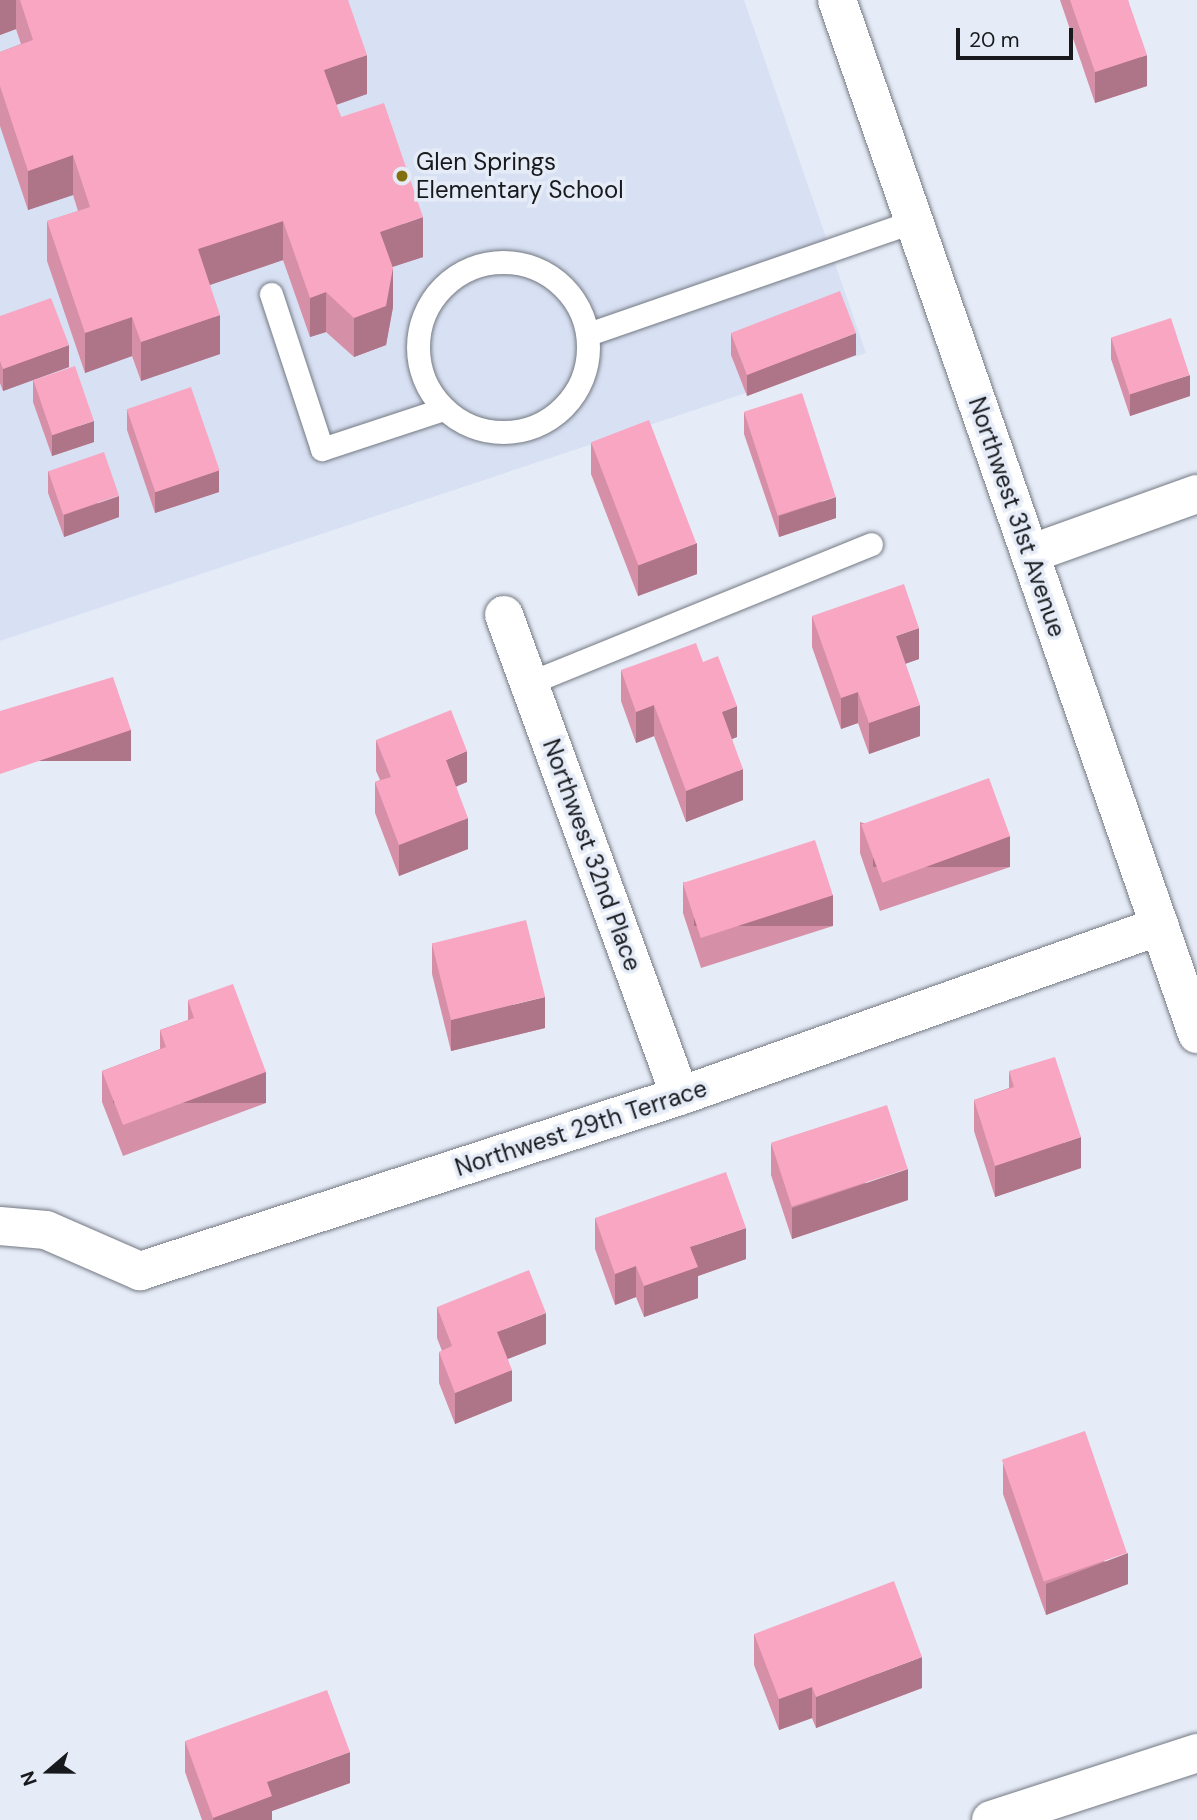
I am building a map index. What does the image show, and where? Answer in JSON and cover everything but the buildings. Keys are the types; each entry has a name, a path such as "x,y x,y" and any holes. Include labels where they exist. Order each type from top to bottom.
{"street":[{"name":"Northwest 31st Avenue","path":"837,0 1197,1034"},
{"path":"1030,554 1197,494"},
{"name":"Northwest 32nd Place","path":"504,615 680,1096"},
{"name":"Northwest 29th Terrace","path":"0,1226 46,1230 140,1271 680,1096 1160,926"},
{"path":"991,1820 1197,1753"}],"lane":[{"path":"588,334 914,221"},
{"path":"475,265 534,267 559,282 578,305 588,334 579,386 542,423 491,432 444,409 419,359 419,330 436,294 475,265"},
{"path":"271,295 322,449 444,409"},
{"path":"529,683 872,544"}],"shaded area":[{"name":"Glen Springs Elementary School","path":"0,0 744,0 866,353 0,641"}],"place":[{"name":"Glen Springs Elementary School","path":"402,176"}]}
